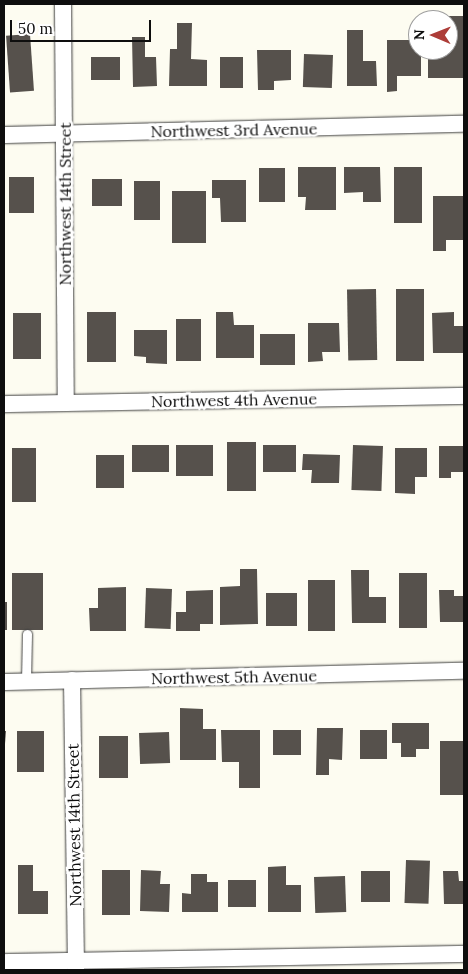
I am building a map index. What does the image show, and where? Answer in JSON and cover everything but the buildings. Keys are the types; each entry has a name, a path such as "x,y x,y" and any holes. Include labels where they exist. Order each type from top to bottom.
{"street":[{"name":"Northwest 14th Street","path":"63,4 66,403"},
{"name":"Northwest 3rd Avenue","path":"4,135 464,124"},
{"name":"Northwest 4th Avenue","path":"4,404 464,396"},
{"name":"Northwest 5th Avenue","path":"4,682 464,671"},
{"name":"Northwest 14th Street","path":"72,680 76,966"},
{"path":"4,962 76,966 464,954"}],"lane":[{"path":"26,681 27,634"}]}
